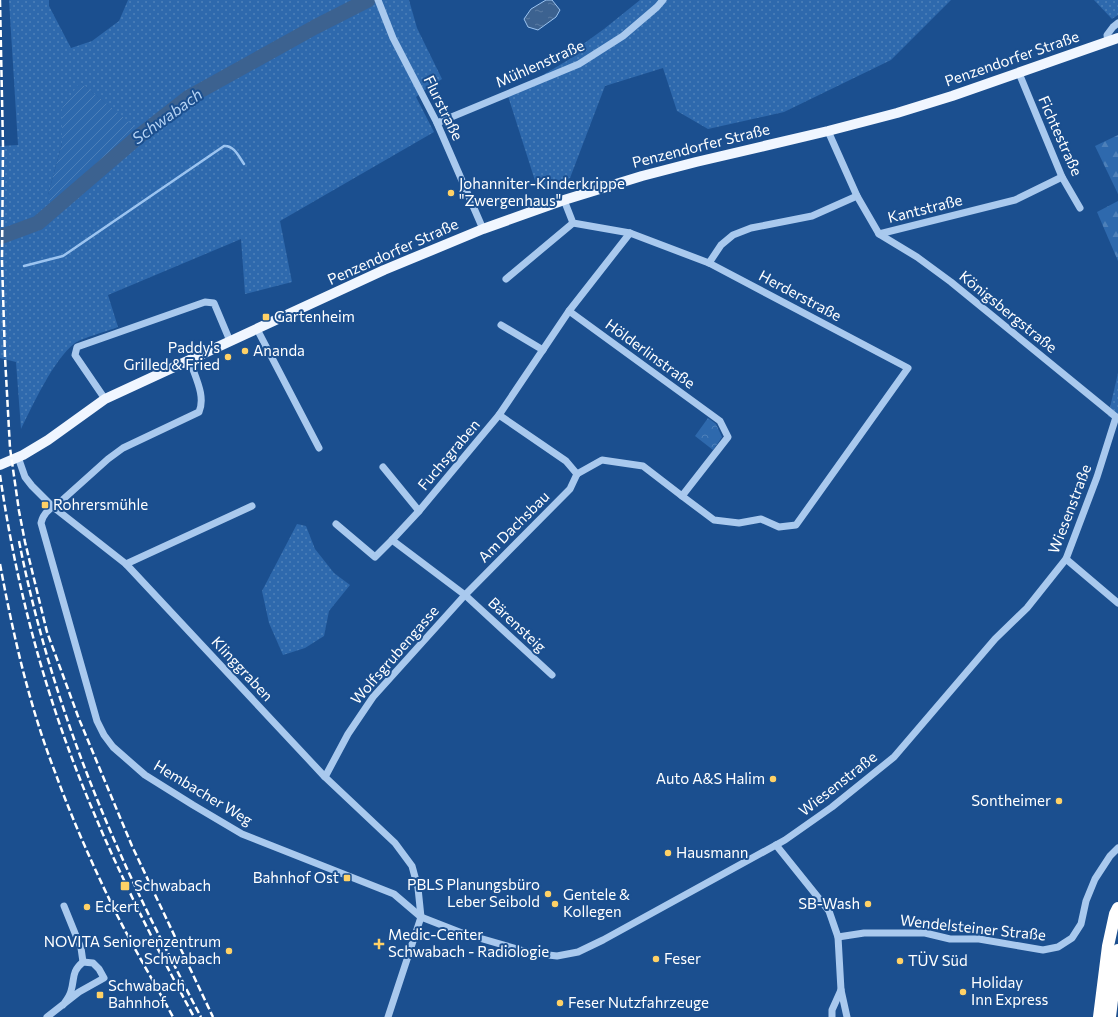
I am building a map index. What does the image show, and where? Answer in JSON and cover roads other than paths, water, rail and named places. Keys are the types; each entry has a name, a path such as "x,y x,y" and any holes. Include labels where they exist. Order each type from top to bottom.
{"highway":[{"path":"1100,1017 1108,946 1115,914 1118,908"},
{"path":"1110,1017 1118,950"}],"main road":[{"name":"Penzendorfer Straße","path":"0,466 48,440 105,399 384,270 483,229 564,200 642,176 828,131 945,98 1113,40"}],"street":[{"name":"Flurstraße","path":"378,0 393,38 437,123 483,229"},
{"name":"Mühlenstraße","path":"437,123 579,64 623,36 663,0"},
{"path":"1113,40 1107,35 1118,23"},
{"name":"Fichtestraße","path":"1019,73 1062,177 1080,208"},
{"name":"Kantstraße","path":"828,131 857,196 879,234 1015,200 1062,177"},
{"path":"709,263 721,244 732,235 750,228 812,216 857,196"},
{"path":"506,279 573,223 564,200"},
{"name":"Herderstraße","path":"573,223 630,233 709,263 908,368 796,525 779,527 761,519 739,522 714,520 682,496"},
{"path":"570,311 630,233"},
{"name":"Königsbergstraße","path":"879,234 917,256 951,282 1116,417"},
{"path":"105,399 75,354 77,347 205,302 214,303 230,341"},
{"name":"Fuchsgraben","path":"336,524 375,557 419,511 499,415 570,311"},
{"name":"Hölderlinstraße","path":"570,311 720,421 728,437 682,496"},
{"path":"500,325 543,350"},
{"path":"257,329 319,448"},
{"path":"52,506 59,503 108,459 123,448 141,438 199,412 202,404 199,386 190,361"},
{"name":"Fuchsgraben","path":"499,415 566,461 577,474"},
{"name":"Wiesenstraße","path":"421,917 462,933 531,953 557,956 578,952 603,940 776,845 832,807 894,757 995,639 1027,608 1066,559 1097,477 1116,417"},
{"name":"Klinggraben","path":"18,457 25,477 52,506 126,564 324,777 395,843 412,866 418,888 421,917"},
{"path":"577,474 602,460 643,466 682,496"},
{"name":"Fuchsgraben","path":"383,467 419,511"},
{"name":"Am Dachsbau","path":"465,594 570,488 577,474"},
{"name":"Hembacher Weg","path":"52,506 42,518 41,523 97,721 104,735 113,747 145,775 193,806 242,834 394,894 421,917"},
{"path":"126,564 252,506"},
{"path":"392,540 465,594"},
{"path":"1066,559 1118,603"},
{"name":"Bärensteig","path":"465,594 552,675"},
{"name":"Wolfsgrubengasse","path":"324,777 348,734 373,697 465,594"},
{"path":"776,845 829,911 838,936 841,990 847,1017"},
{"name":"Wendelsteiner Straße","path":"838,936 864,933 925,933 950,939 979,939 1043,950 1058,947 1072,938 1081,924 1086,901 1094,879 1110,856 1118,848"},
{"path":"64,906 81,948 83,962"},
{"path":"388,1017 421,917"},
{"path":"47,1017 63,1005 79,992 104,978 99,969 93,963 83,962 76,968 73,976 71,992 63,1005"},
{"path":"832,1017 832,1010 841,990"}],"water":[{"path":"546,0 552,0 560,10 556,17 538,30 528,27 524,19 531,9"}],"waterway":[{"name":"Schwabach","path":"0,237 38,223 138,137 189,97 315,27 368,0"},
{"path":"24,266 63,256 224,146 231,147 244,164"}],"railway":[{"path":"0,0 3,147 2,261 5,357 10,448 25,542 47,632 79,719 132,846 213,1017"},
{"path":"0,475 9,532 21,589 43,673 66,742 98,822 134,901 194,1017"},
{"path":"19,541 31,596 45,649 79,754 99,805 144,905 201,1017"},
{"path":"0,564 16,643 37,721 62,790 83,842 115,911 173,1017"}],"place":[{"name":"Johanniter-Kinderkrippe \"Zwergenhaus\"","path":"451,193"},
{"name":"Gartenheim","path":"266,317"},
{"name":"Ananda","path":"245,351"},
{"name":"Paddy's Grilled & Fried","path":"228,357"},
{"name":"Rohrersmühle","path":"45,505"},
{"name":"Auto A&S Halim","path":"773,779"},
{"name":"Sontheimer","path":"1059,801"},
{"name":"Hausmann","path":"668,853"},
{"name":"Bahnhof Ost","path":"347,878"},
{"name":"Schwabach","path":"125,886"},
{"name":"PBLS Planungsbüro Leber Seibold","path":"548,894"},
{"name":"Gentele & Kollegen","path":"555,904"},
{"name":"SB-Wash","path":"868,904"},
{"name":"Eckert","path":"87,907"},
{"name":"Medic-Center Schwabach - Radiologie","path":"379,944"},
{"name":"NOVITA Seniorenzentrum Schwabach","path":"229,951"},
{"name":"Feser","path":"656,959"},
{"name":"TÜV Süd","path":"900,961"},
{"name":"Holiday Inn Express","path":"963,992"},
{"name":"Schwabach Bahnhof","path":"100,995"},
{"name":"Feser Nutzfahrzeuge","path":"560,1003"}]}
